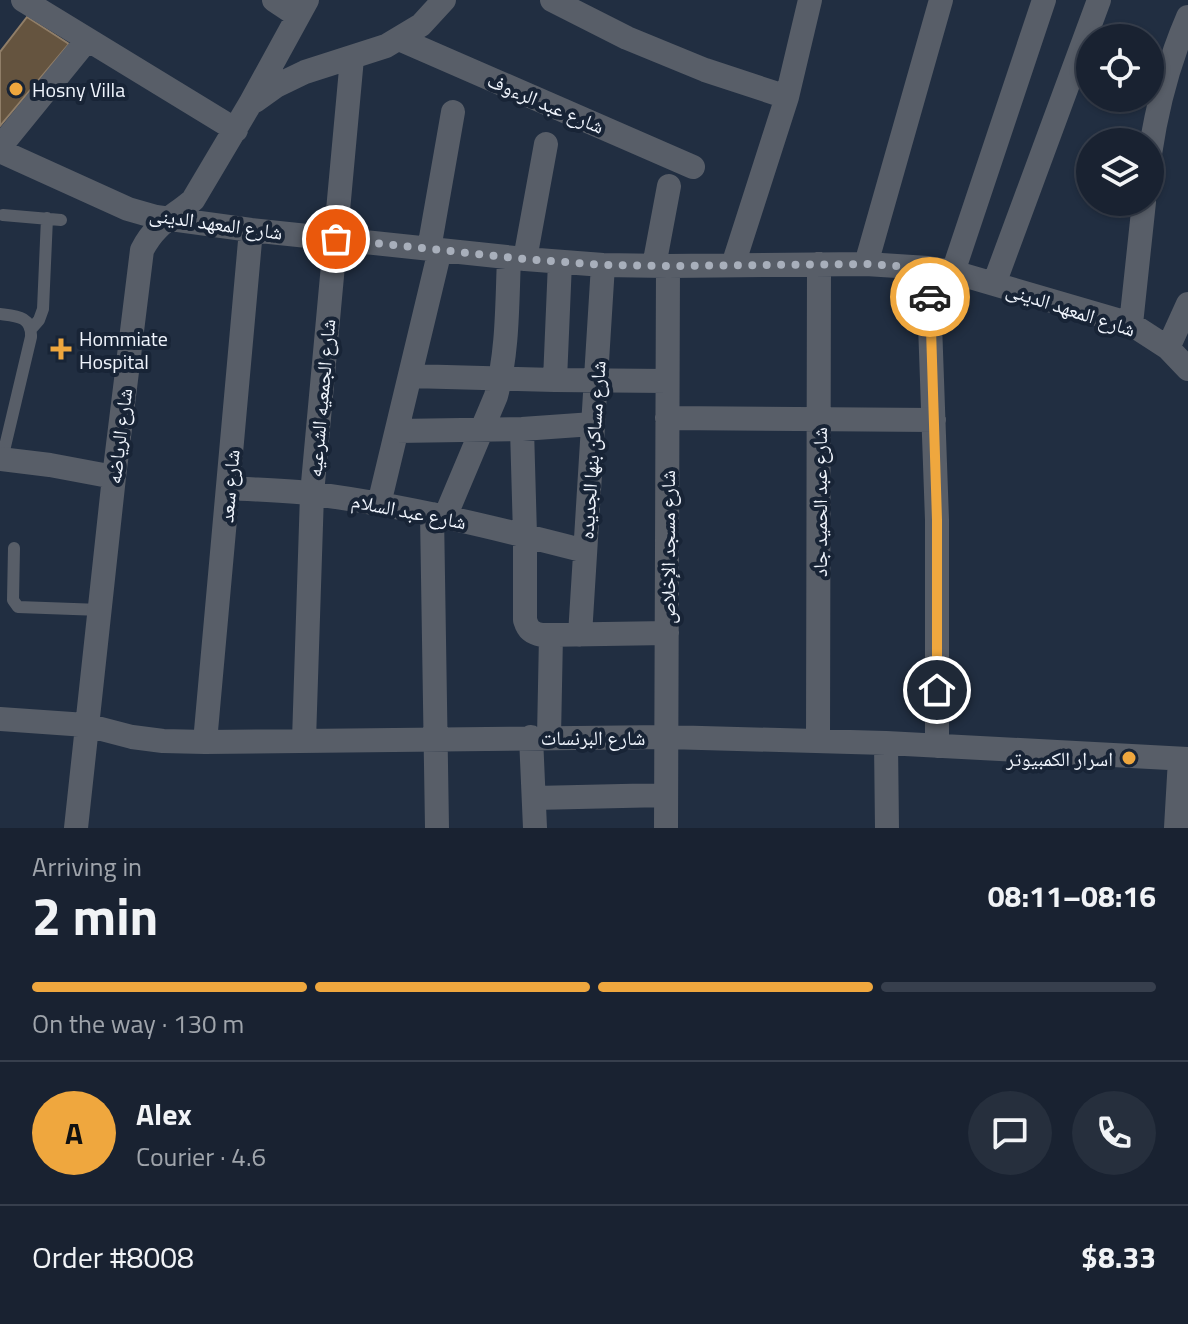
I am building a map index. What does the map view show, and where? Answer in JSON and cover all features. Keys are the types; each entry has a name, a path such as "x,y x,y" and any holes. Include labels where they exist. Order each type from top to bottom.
{"street":[{"path":"23,0 236,130"},
{"path":"274,0 303,8"},
{"path":"250,104 276,86 305,72 386,46 421,25 444,0"},
{"path":"552,0 627,38 705,70 787,97"},
{"path":"733,265 787,97 810,0"},
{"path":"866,264 941,0"},
{"path":"953,272 1044,0"},
{"path":"994,284 1099,0"},
{"name":"شارع الرياضه","path":"76,828 142,250 159,224 193,200 236,130 303,8"},
{"path":"1155,128 1161,92 1186,28"},
{"name":"شارع عبد الرءوف","path":"399,39 693,167"},
{"path":"0,149 87,40"},
{"name":"شارع الجمعيه الشرعيه","path":"304,740 312,494 352,58"},
{"path":"379,504 410,376 434,250 453,112"},
{"path":"437,828 438,516 496,396 517,258 546,144"},
{"name":"شارع المعهد الدينى","path":"0,149 128,209 167,219 251,230 603,265 866,264 953,272 1131,324 1168,348 1188,369"},
{"name":"شارع مسجد الإخلاص","path":"666,828 667,381 661,266 669,186"},
{"path":"1131,324 1143,216"},
{"name":"شارع سعد","path":"205,742 251,230"},
{"path":"555,380 560,262"},
{"name":"شارع عبد الحميد جاد","path":"818,740 819,264"},
{"name":"شارع مساكن بنها الجديده","path":"580,635 603,265"},
{"path":"928,268 937,535 937,746"},
{"path":"1168,348 1188,304"},
{"path":"410,376 667,381"},
{"path":"667,418 934,420"},
{"path":"397,431 522,429 593,424"},
{"path":"522,429 527,628 534,634 551,635 667,633"},
{"path":"1,459 36,462 114,477"},
{"name":"شارع عبد السلام","path":"229,488 312,494 379,504 585,551"},
{"path":"535,828 534,798 551,635"},
{"name":"شارع البرنسات","path":"0,719 86,725 163,741 666,737 818,740 1184,759"},
{"path":"886,743 887,828"},
{"path":"1176,828 1184,759"},
{"path":"534,798 666,795"}],"lane":[{"path":"3,215 61,220"},
{"path":"1,459 32,328 43,309 47,218"},
{"path":"0,314 27,320 32,328"},
{"path":"14,548 13,600 18,607 101,610"}],"building":[{"name":"Hosny Villa","path":"27,17 69,44 0,126 0,52"}],"way so far":[{"path":"336,239 603,265 866,264 928,268 930,297"}],"place":[{"name":"Hosny Villa","path":"16,89"},
{"name":"Hommiate Hospital","path":"61,349"},
{"name":"اسرار الكمبيوتر","path":"1129,758"}],"route":[{"path":"930,297 937,520 937,690"}]}
